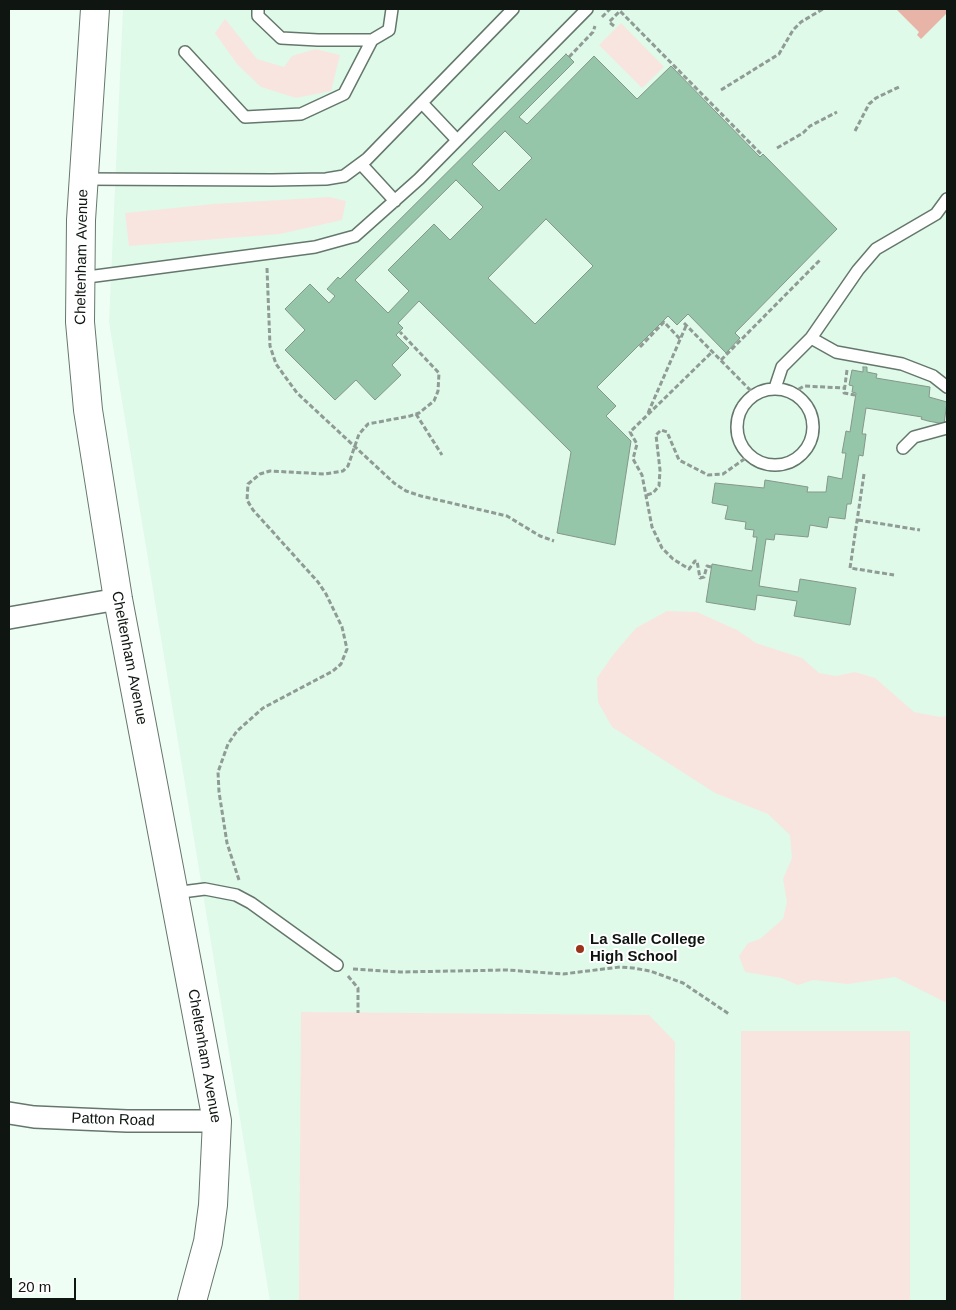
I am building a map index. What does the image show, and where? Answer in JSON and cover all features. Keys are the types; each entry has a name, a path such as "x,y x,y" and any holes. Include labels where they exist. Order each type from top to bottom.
{"main road":[{"name":"Cheltenham Avenue","path":"96,9 84,179 80,322 88,410 118,599 217,1122 213,1205 208,1242 192,1301"}],"street":[{"path":"9,618 118,599"},
{"name":"Patton Road","path":"9,1113 34,1117 217,1122"}],"lane":[{"path":"258,9 258,16 281,38 372,40 389,30 392,9"},
{"path":"84,179 326,179 344,176 361,164 513,9"},
{"path":"80,278 265,254 344,240 364,229 395,201 587,9"},
{"path":"185,52 245,117 301,114 344,94 372,40"},
{"path":"422,103 457,140"},
{"path":"361,164 395,201"},
{"path":"775,388 782,367 811,338 858,270 876,249 936,214 947,199"},
{"path":"811,338 831,350 902,364 933,376 947,387"},
{"path":"775,388 792,393 805,403 811,413 814,424 807,448 798,457 780,464 761,462 750,455 742,445 737,433 738,419 742,407 762,391 775,388"},
{"path":"903,448 914,436 947,428"},
{"path":"174,893 205,889 225,892 251,903 337,965"}],"path":[{"path":"721,90 779,54 800,22 823,9"},
{"path":"614,26 609,22 618,10 761,154"},
{"path":"855,131 869,104 876,98 901,86"},
{"path":"777,148 803,133 810,126 837,112"},
{"path":"265,254 270,346 276,364 297,393 406,491 507,516 540,536 554,541"},
{"path":"720,360 820,260"},
{"path":"640,347 664,322 680,339"},
{"path":"647,416 685,324 755,395"},
{"path":"251,903 238,876 226,835 219,792 218,772 222,758 237,731 248,720 276,700 333,671 341,664 347,649 342,627 326,594 318,582 253,510 246,492 248,484 253,478 270,471 325,474 343,471 348,466 359,434 368,424 416,414 434,401 438,392 439,373 400,332"},
{"path":"711,567 707,566 704,577 700,578 697,561 694,560 689,569 667,554 652,527 642,476 633,459 637,444 630,432 712,352"},
{"path":"850,354 844,393 855,395"},
{"path":"792,393 804,386 844,388"},
{"path":"416,414 442,454"},
{"path":"647,495 652,493 658,486 660,470 656,435 660,430 666,432 679,460 708,475 723,474 750,455"},
{"path":"864,474 850,568 894,575"},
{"path":"858,520 920,530"},
{"path":"337,965 358,988 358,1013"},
{"path":"337,965 355,969 400,972 507,970 563,974 633,968 650,971 683,983 729,1014"}],"shaded area":[{"name":"La Salle College High School","path":"123,9 947,9 947,1301 270,1301 109,322"},
{"path":"896,9 947,9 947,13 921,39 917,35 919,32"},
{"path":"225,19 257,59 284,67 292,56 315,49 340,55 331,91 296,98 261,87 237,64 215,33"},
{"path":"621,23 664,67 642,88 599,45"},
{"path":"329,197 346,201 342,220 280,234 129,246 125,213 213,204"},
{"path":"667,611 697,612 737,630 756,643 802,658 819,673 836,676 855,672 875,678 914,712 940,717 947,716 947,1003 895,977 848,984 813,980 798,985 781,978 745,972 739,956 748,943 760,939 783,919 787,902 783,879 792,858 790,835 768,814 715,793 612,727 598,702 597,678 613,655 636,628"},
{"path":"301,1012 649,1015 675,1042 674,1301 299,1301"},
{"path":"741,1031 910,1031 910,1301 741,1301"}],"building":[{"path":"566,54 574,62 519,117 527,124 594,56 637,99 671,66 760,157 763,154 837,229 735,333 740,338 726,353 688,314 677,325 668,316 597,387 616,406 606,416 631,441 615,545 557,533 571,452 419,301 398,323 403,328 396,335 409,348 392,365 401,375 375,400 356,380 335,400 285,350 305,330 285,309 310,284 329,303 335,296 327,289 338,277 340,279","holes":["505,131 532,158 499,191 472,164","456,180 483,207 450,240 434,224 388,270 409,291 388,313 355,280","546,219 593,266 535,324 488,278"]},
{"path":"863,367 867,367 867,372 877,374 876,378 930,387 929,397 947,402 944,424 921,419 922,417 866,408 862,434 866,434 863,456 859,455 851,504 847,504 845,519 829,517 827,528 810,525 808,537 775,534 774,540 766,539 759,586 798,592 800,579 856,588 850,625 794,616 797,601 757,595 755,610 706,602 712,564 752,571 757,537 753,537 754,530 745,529 746,522 725,519 728,506 712,503 715,483 764,488 765,480 808,487 807,492 826,492 828,476 842,479 846,453 842,453 846,431 850,432 856,393 852,392 853,386 849,385 852,370 863,372"}],"place":[{"name":"La Salle College High School","path":"580,949"}]}
